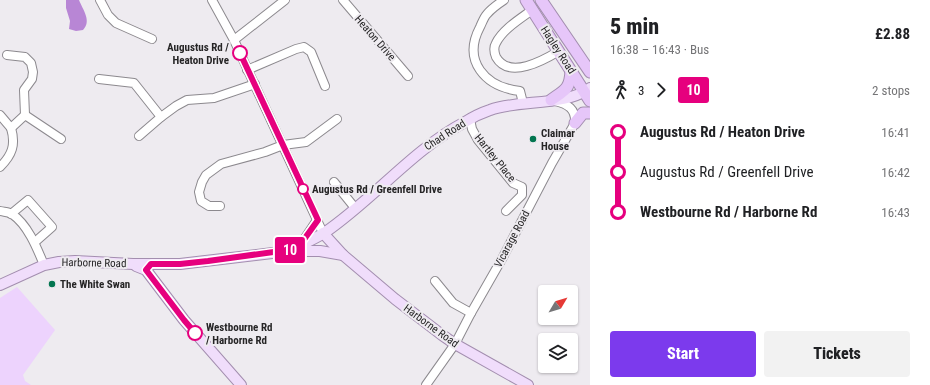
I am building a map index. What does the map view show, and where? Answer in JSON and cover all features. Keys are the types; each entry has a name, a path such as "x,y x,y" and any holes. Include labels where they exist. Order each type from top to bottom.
{"highway":[{"name":"Hagley Road","path":"526,0 588,93"},
{"path":"532,10 537,7 538,0"},
{"name":"Hagley Road","path":"542,0 590,72"},
{"path":"551,100 565,91 571,82 572,71"},
{"path":"575,123 583,113 590,113"}],"main road":[{"name":"Chad Road","path":"323,227 356,208 424,149 450,130 470,119 490,110 574,97 588,93"},
{"name":"Harborne Road","path":"288,250 300,245 323,227 343,254 394,299 455,344 528,385"},
{"name":"Harborne Road","path":"0,285 44,265 58,262 75,261 133,264 149,267 208,261 288,250 320,251 343,254"},
{"path":"149,267 184,320 241,385"}],"street":[{"path":"100,0 108,15 116,23 152,38"},
{"path":"212,0 234,40 323,227 300,245"},
{"path":"234,40 285,0"},
{"name":"Heaton Drive","path":"343,0 408,76"},
{"path":"504,0 487,14 478,30 474,41 476,64 481,73 492,83 505,88 520,91 523,104"},
{"path":"532,10 504,33 495,43 494,52 498,60 504,66 514,68 527,67 559,51"},
{"path":"247,70 304,47 311,52 325,86"},
{"path":"7,55 25,57 31,63 33,72 32,79 24,90 25,115 11,128"},
{"path":"99,79 134,82 161,117"},
{"path":"139,136 161,117 187,100 214,98 255,84"},
{"path":"551,100 563,102 570,107 575,116 575,123"},
{"path":"0,115 11,128 14,136 13,148 9,158 0,167"},
{"path":"25,115 61,139"},
{"path":"220,206 209,206 201,201 199,192 206,175 221,164 265,152 283,145 306,142 337,119"},
{"name":"Hartley Place","path":"470,119 472,129 478,140 513,183 522,187 522,195 506,211"},
{"name":"Vicarage Road","path":"426,385 455,344 575,123"},
{"path":"334,182 356,208"},
{"path":"522,187 534,196"},
{"path":"11,214 28,200 52,227 35,242"},
{"path":"0,211 11,214 22,224 35,242 44,265"},
{"path":"435,280 453,304 471,313"}],"shaded area":[{"path":"66,0 79,0 87,19 86,27 83,30 76,31 69,29 70,21 66,8"},
{"path":"17,287 55,330 23,375 25,381 31,385 0,385 0,298"}],"bus line":[{"name":"10","path":"195,333 146,270 151,264 180,264 288,250 300,245 318,220 240,53"}],"place":[{"name":"Augustus Rd / Heaton Drive","path":"240,53"},
{"name":"Claimar House","path":"533,139"},
{"name":"Augustus Rd / Greenfell Drive","path":"303,189"},
{"name":"The White Swan","path":"52,284"},
{"name":"Westbourne Rd / Harborne Rd","path":"195,333"}]}
